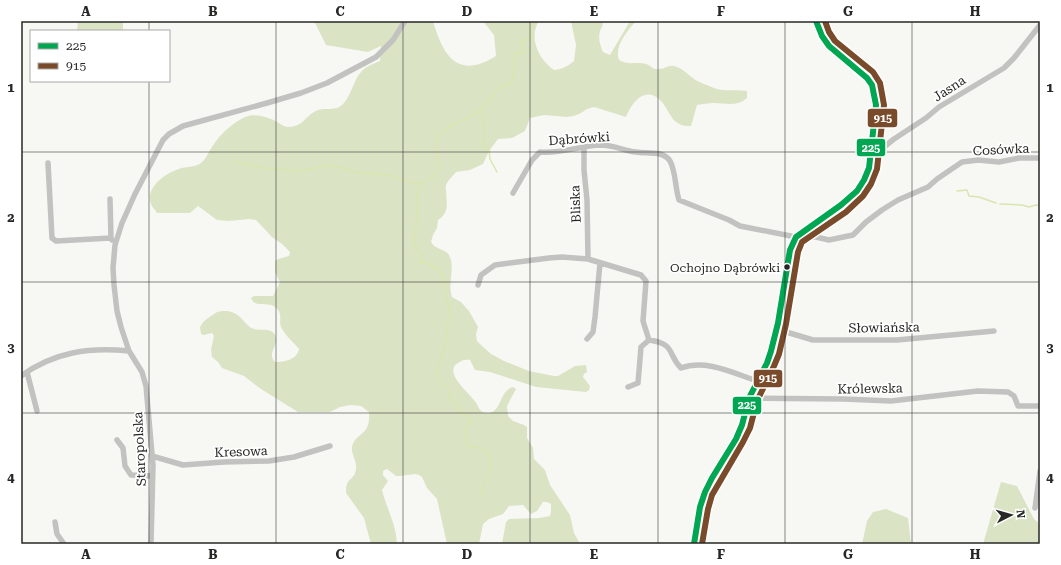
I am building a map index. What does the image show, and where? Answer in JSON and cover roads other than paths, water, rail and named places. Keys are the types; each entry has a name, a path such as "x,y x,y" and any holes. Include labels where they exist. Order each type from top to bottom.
{"street":[{"path":"115,245 122,223 135,194 163,140 169,134 183,126 274,101 327,83 376,57 393,40 404,21"},
{"path":"694,544 700,507 705,492 736,439 742,425 749,398 767,363 776,332 790,250 796,237 841,205 857,191 869,168 876,105 872,85 867,78 829,46 822,36 816,21"},
{"name":"Jasna","path":"869,168 884,147 894,138 926,118 938,107 1004,68 1014,58 1040,25"},
{"name":"Dąbrówki","path":"513,193 532,160 540,152 548,153 599,145 615,146 634,152 661,154 670,160 678,200 729,220 740,226 796,237"},
{"name":"Bliska","path":"584,147 588,259"},
{"name":"Cosówka","path":"796,237 816,237 829,240 854,235 866,222 882,210 898,200 928,187 962,162 978,160 999,162 1019,158 1040,158"},
{"path":"48,163 52,238 56,241 111,238"},
{"path":"110,199 111,238 115,245"},
{"name":"Staropolska","path":"115,245 114,285 117,311 131,354 142,372 146,386 152,456 151,544"},
{"path":"478,285 481,275 495,265 562,257 588,259 641,275 646,281 643,321 649,340"},
{"path":"587,339 592,332 595,317 600,263"},
{"name":"Słowiańska","path":"776,332 783,330 813,340 897,340 994,331"},
{"path":"628,387 638,383 641,347 649,340 657,341 670,348 676,363 681,368 688,365 699,364 712,366 757,381"},
{"path":"21,376 37,366 59,356 86,350 131,354"},
{"path":"27,372 37,410"},
{"name":"Królewska","path":"749,398 891,401 978,391 1008,392 1014,396 1018,406 1040,406"},
{"path":"117,440 123,448 125,466 131,475 152,476"},
{"name":"Kresowa","path":"152,456 183,465 269,461 294,457 330,446"},
{"path":"1035,508 1040,471"},
{"path":"55,522 57,534 64,544"}],"waterway":[{"path":"235,162 265,168 295,171 328,165 354,172 388,175 409,182 421,184 437,173 439,164 436,144 439,135 448,127 477,113 484,107 501,85 506,86 514,79 514,55 515,53 521,54 523,51 522,40 530,40 531,29 535,21"},
{"path":"482,109 485,135 483,145 489,150 490,159 497,172"},
{"path":"421,184 417,196 418,205 414,244 422,256 420,263 427,263 439,270 445,279 445,291 449,307 446,342 437,371 438,377 450,391 450,395 448,397 451,398 461,413 468,417 471,422 464,434 465,441 470,446 484,450 490,458 492,465 490,473 480,494"},
{"path":"957,191 967,190 969,196 979,197 996,203"},
{"path":"1000,204 1022,205 1029,207 1036,205 1040,206"}],"place":[{"name":"Ochojno Dąbrówki","path":"787,267"}]}
